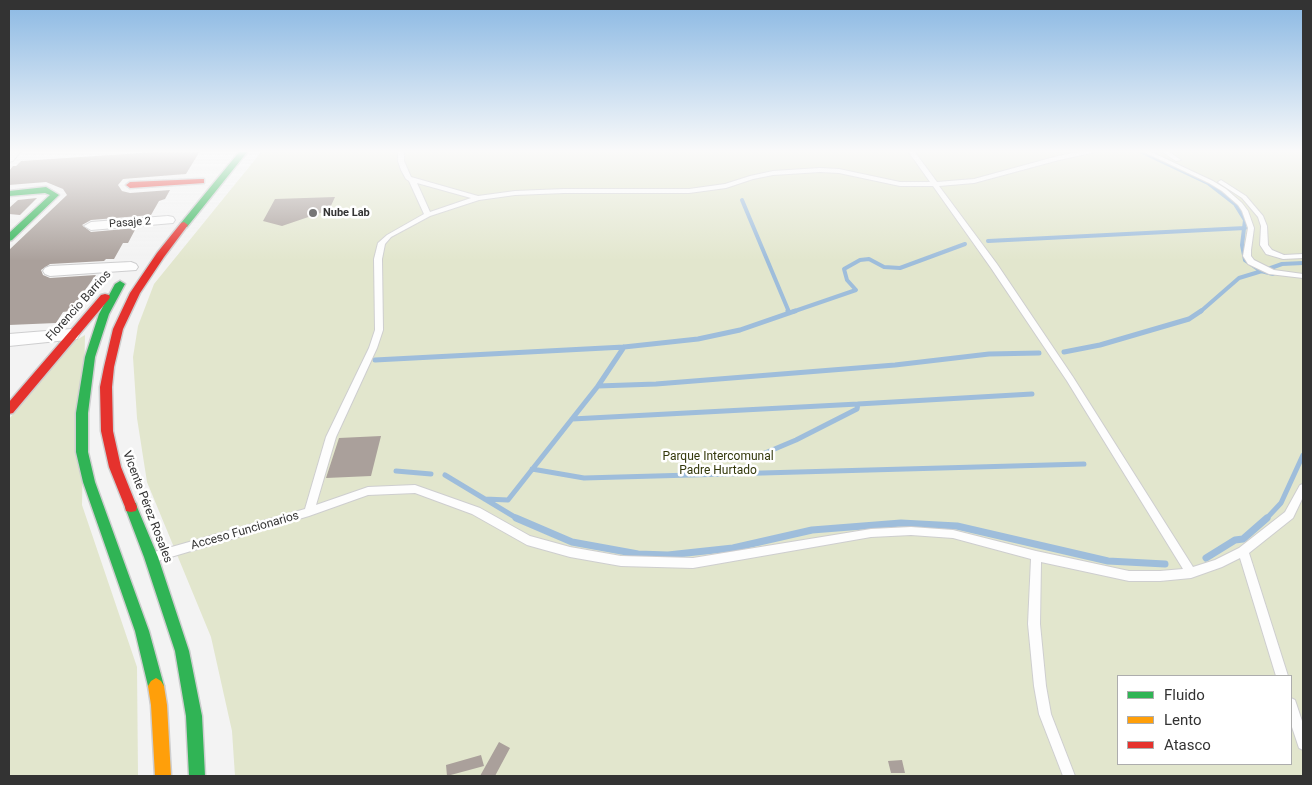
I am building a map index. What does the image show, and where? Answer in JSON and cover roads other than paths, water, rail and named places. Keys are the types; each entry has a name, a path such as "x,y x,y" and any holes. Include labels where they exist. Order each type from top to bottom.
{"main road":[{"path":"190,194 195,188"},
{"name":"Vicente Pérez Rosales","path":"197,776 194,716 189,682 178,634 151,557 115,468 107,431 106,394 109,367 118,329 135,293 160,255 214,188"},
{"path":"9,193 46,190 55,195 9,238"},
{"path":"155,236 171,217"},
{"name":"Florencio Barrios","path":"9,410 100,302 120,284 134,263"},
{"path":"120,284 104,314 90,357 82,413 82,452 88,482 142,631 152,666 159,705 163,776"}],"street":[{"name":"Pasaje 2","path":"91,226 171,217"},
{"path":"50,271 134,263"},
{"path":"9,340 71,335"}],"lane":[{"path":"416,188 428,215"},
{"path":"440,188 478,198"},
{"path":"309,512 331,437 373,348 379,330 378,259 382,243 389,236 428,215 478,198 496,195 564,191 708,190 716,188"},
{"path":"937,188 994,266 1070,379 1191,573"},
{"path":"1220,188 1246,211 1251,228 1247,256 1251,262 1272,272 1303,276"},
{"path":"1231,188 1244,197 1261,217 1264,226 1264,245 1269,252 1283,257 1303,256"},
{"name":"Acceso Funcionarios","path":"151,557 309,512 368,491 415,489 476,511 527,540 570,552 621,561 693,563 862,534 910,532 953,534 1036,556 1129,576 1191,573 1218,564 1243,551 1288,515 1303,488"},
{"path":"1243,551 1282,675"},
{"path":"1036,556 1034,624 1040,686 1045,714 1069,776"},
{"path":"1292,707 1303,744"}],"waterway":[{"path":"1214,188 1235,204 1245,220 1244,228"},
{"path":"742,200 789,312"},
{"path":"988,241 1244,228"},
{"path":"1244,228 1242,245 1245,260 1262,271"},
{"path":"792,312 856,290 847,280 844,269 860,260 869,259 884,267 900,268 965,244"},
{"path":"1268,269 1282,264 1303,263"},
{"path":"1200,312 1239,278 1262,271"},
{"path":"1262,271 1273,274"},
{"path":"624,347 698,339 740,330 795,311"},
{"path":"1064,352 1100,345 1189,319 1201,311"},
{"path":"375,360 624,347"},
{"path":"598,386 624,347"},
{"path":"598,386 656,384 895,365 989,354 1039,353"},
{"path":"532,469 598,386"},
{"path":"858,404 1032,394"},
{"path":"572,419 858,404"},
{"path":"758,456 796,440 857,409 858,404"},
{"path":"1267,518 1281,503 1303,455"},
{"path":"532,469 584,478 1084,464"},
{"path":"485,499 508,500 532,469"},
{"path":"396,471 431,474"},
{"path":"445,475 517,519"},
{"path":"1206,558 1235,540 1243,539 1267,518"},
{"path":"517,519 572,542 638,554 668,555 733,548 812,530 901,523 957,526 1108,561 1165,564"}],"place":[{"name":"Nube Lab","path":"313,213"}],"park label":[{"name":"Parque Intercomunal Padre Hurtado","path":"718,464"}]}
